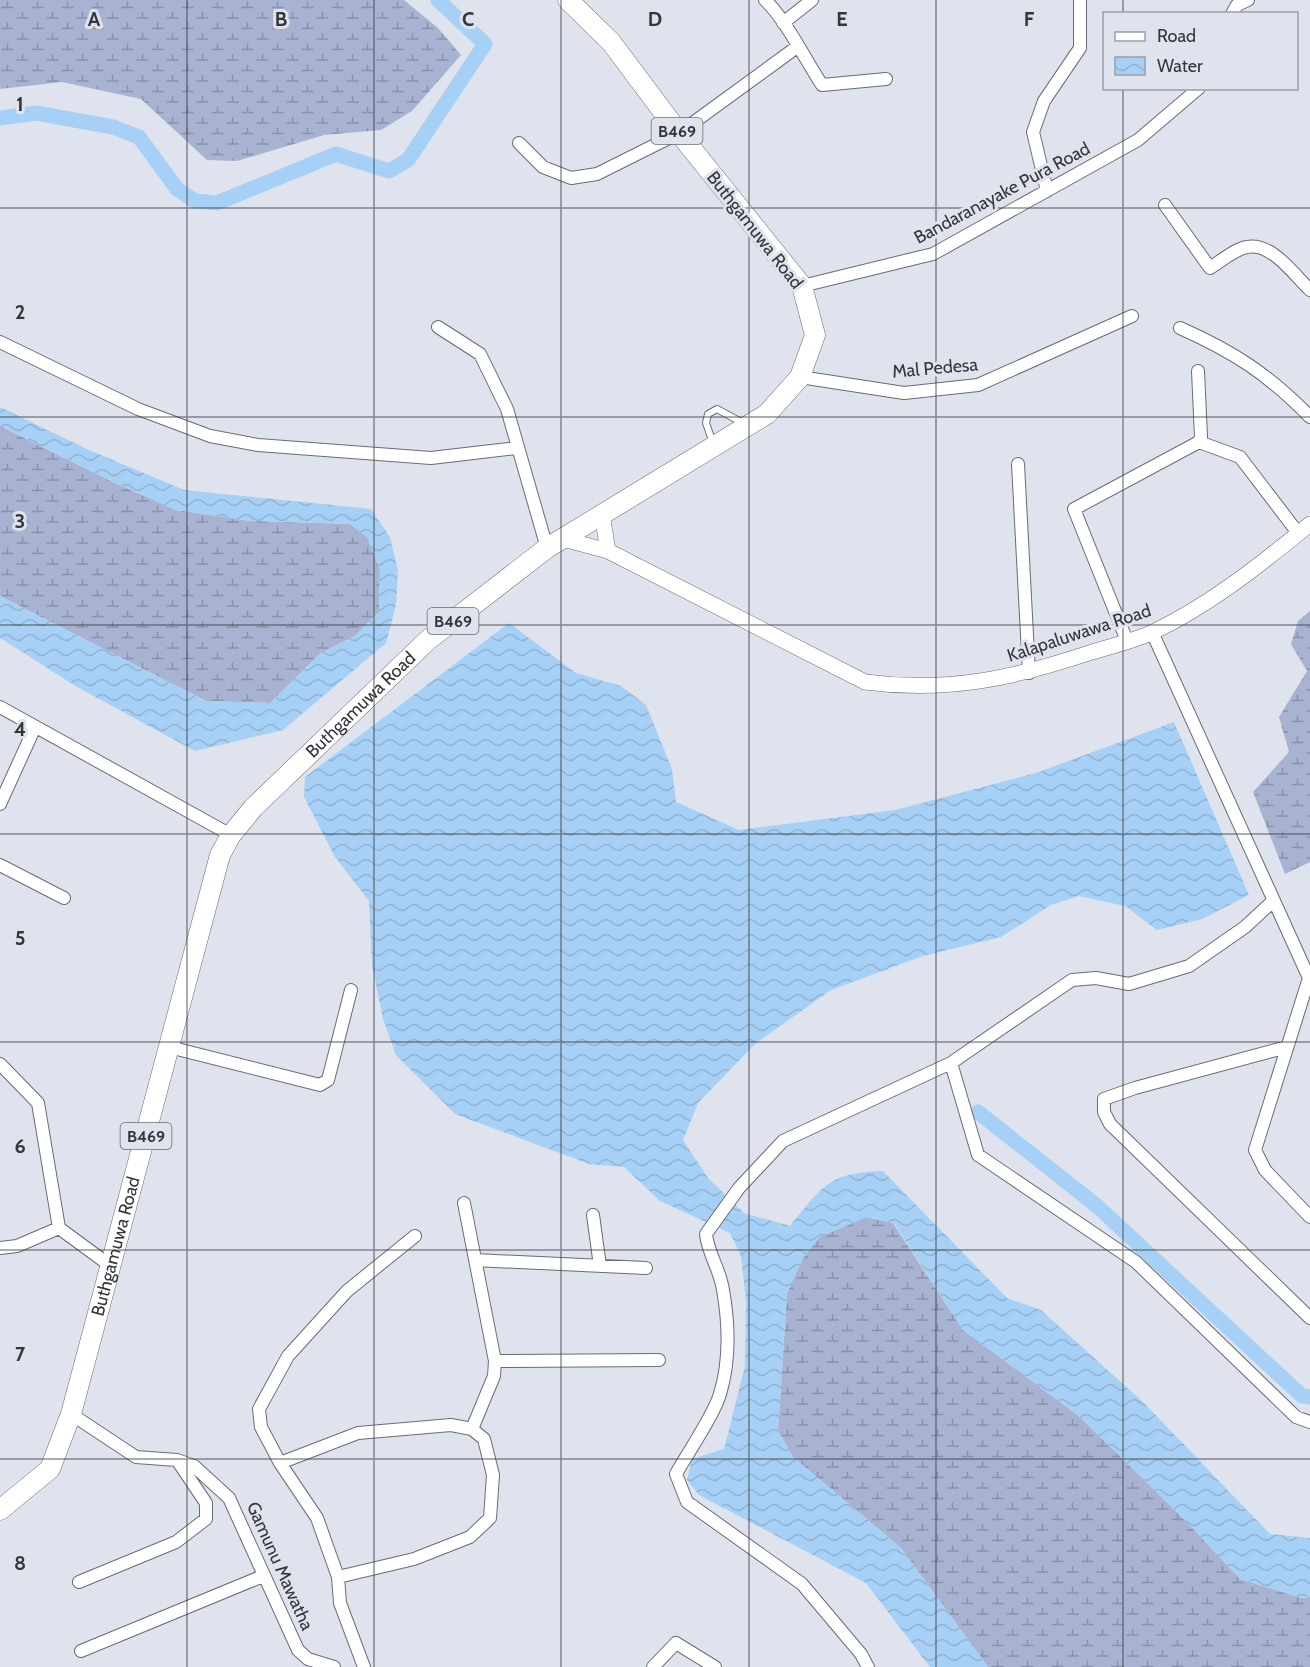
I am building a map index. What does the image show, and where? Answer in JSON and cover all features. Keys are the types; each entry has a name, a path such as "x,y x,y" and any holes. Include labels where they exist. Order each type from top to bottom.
{"main road":[{"name":"Buthgamuwa Road","path":"0,1510 50,1469 71,1414 220,855 231,835 253,808 428,640 555,544 767,414 800,377 815,335 802,286 679,133 611,42 568,0"}],"street":[{"path":"765,0 780,14 796,47 822,85 886,79"},
{"path":"783,23 812,0"},
{"path":"1047,191 1033,132 1044,101 1080,48 1080,0"},
{"path":"1233,12 1237,4 1248,0"},
{"path":"519,143 543,167 571,178 597,174 679,133 796,47"},
{"name":"Bandaranayake Pura Road","path":"802,286 933,254 1138,140 1197,90"},
{"path":"1165,205 1210,267 1245,247 1260,247 1277,257 1310,290"},
{"name":"Mal Pedesa","path":"800,377 904,393 978,385 1132,316"},
{"path":"438,327 480,354 507,409 517,448 555,544"},
{"path":"1179,328 1226,348 1260,372 1310,417"},
{"path":"0,342 138,410 210,436 258,445 431,458 517,448"},
{"path":"1127,641 1074,509 1199,442 1201,437 1198,371"},
{"path":"1199,442 1240,457 1304,529"},
{"path":"1018,464 1029,673"},
{"path":"602,514 608,551"},
{"name":"Kalapaluwawa Road","path":"555,544 608,551 865,682 904,687 951,686 1029,673 1152,632 1231,586 1304,529"},
{"path":"1152,632 1272,902 1309,979 1255,1150 1265,1170 1310,1217"},
{"path":"0,707 231,835"},
{"path":"0,804 35,727"},
{"path":"0,865 64,898"},
{"path":"868,1667 861,1654 802,1584 687,1502 676,1474 720,1395 728,1347 727,1312 720,1270 707,1247 706,1234 739,1188 783,1141 951,1063 1072,980 1096,978 1129,984 1189,966 1245,927 1272,902"},
{"path":"169,1047 320,1084 328,1080 351,990"},
{"path":"1287,1047 1135,1088 1104,1100 1104,1112 1110,1124 1310,1318"},
{"path":"951,1063 978,1155 1136,1262 1296,1417 1310,1422"},
{"path":"0,1064 38,1103 59,1228 112,1267"},
{"path":"464,1203 495,1361 494,1376 472,1429"},
{"path":"593,1215 600,1266"},
{"path":"0,1248 17,1246 59,1228"},
{"path":"364,1667 340,1603 338,1577 317,1518 280,1463 261,1427 259,1408 288,1356 347,1291 415,1236"},
{"path":"475,1260 646,1268"},
{"path":"495,1361 659,1360"},
{"name":"Gamunu Mawatha","path":"71,1414 136,1456 177,1460 194,1466 229,1498 298,1650 308,1663 334,1667"},
{"path":"280,1463 358,1433 451,1425 472,1429 484,1439 493,1475 489,1518 470,1538 414,1559 338,1577"},
{"path":"79,1582 176,1542 206,1519 206,1503 177,1460"},
{"path":"81,1651 263,1576"},
{"path":"653,1667 676,1643 715,1667"}],"lane":[{"path":"714,446 705,423 708,414 717,409 724,411 748,426"}],"green space":[{"path":"0,0 404,0 438,28 461,55 412,111 381,130 324,135 237,161 207,160 141,99 62,82 0,89"},
{"path":"0,426 113,482 176,510 251,521 350,524 367,537 380,570 379,612 355,636 321,653 270,703 206,701 0,596"},
{"path":"1310,611 1310,862 1285,874 1253,792 1289,752 1279,717 1307,671 1291,644 1298,621"},
{"path":"866,1217 893,1223 963,1330 1079,1416 1182,1517 1240,1579 1302,1598 1310,1597 1310,1667 988,1667 901,1548 793,1457 778,1431 787,1293 803,1258 820,1236"}],"water":[{"path":"0,407 89,450 184,490 371,509 390,537 398,571 396,605 386,643 283,730 195,751 77,687 0,638 0,596 206,701 270,703 321,653 355,636 379,612 380,570 367,537 350,524 251,521 176,510 113,482 0,426"},
{"path":"509,623 576,673 621,686 646,705 672,769 676,802 739,830 895,810 1036,773 1174,722 1249,895 1202,919 1157,930 1125,906 1079,896 1051,905 1001,937 923,956 831,990 756,1043 698,1103 683,1140 708,1178 744,1213 790,1226 828,1184 850,1175 883,1171 1007,1298 1041,1310 1143,1402 1270,1534 1310,1538 1310,1597 1302,1598 1240,1579 1182,1517 1079,1416 963,1330 894,1223 867,1217 820,1237 803,1258 787,1293 778,1431 793,1457 901,1548 988,1667 930,1667 866,1583 699,1495 687,1480 692,1459 724,1449 745,1366 746,1301 741,1256 730,1233 660,1201 624,1167 589,1164 455,1114 396,1055 383,1019 372,965 369,901 335,857 304,797 305,777"}],"waterway":[{"path":"0,118 36,113 113,127 139,137 177,189 195,201 217,203 336,154 389,171 408,160 485,44 438,0"},
{"path":"978,1112 1097,1206 1302,1396 1310,1397"}]}
